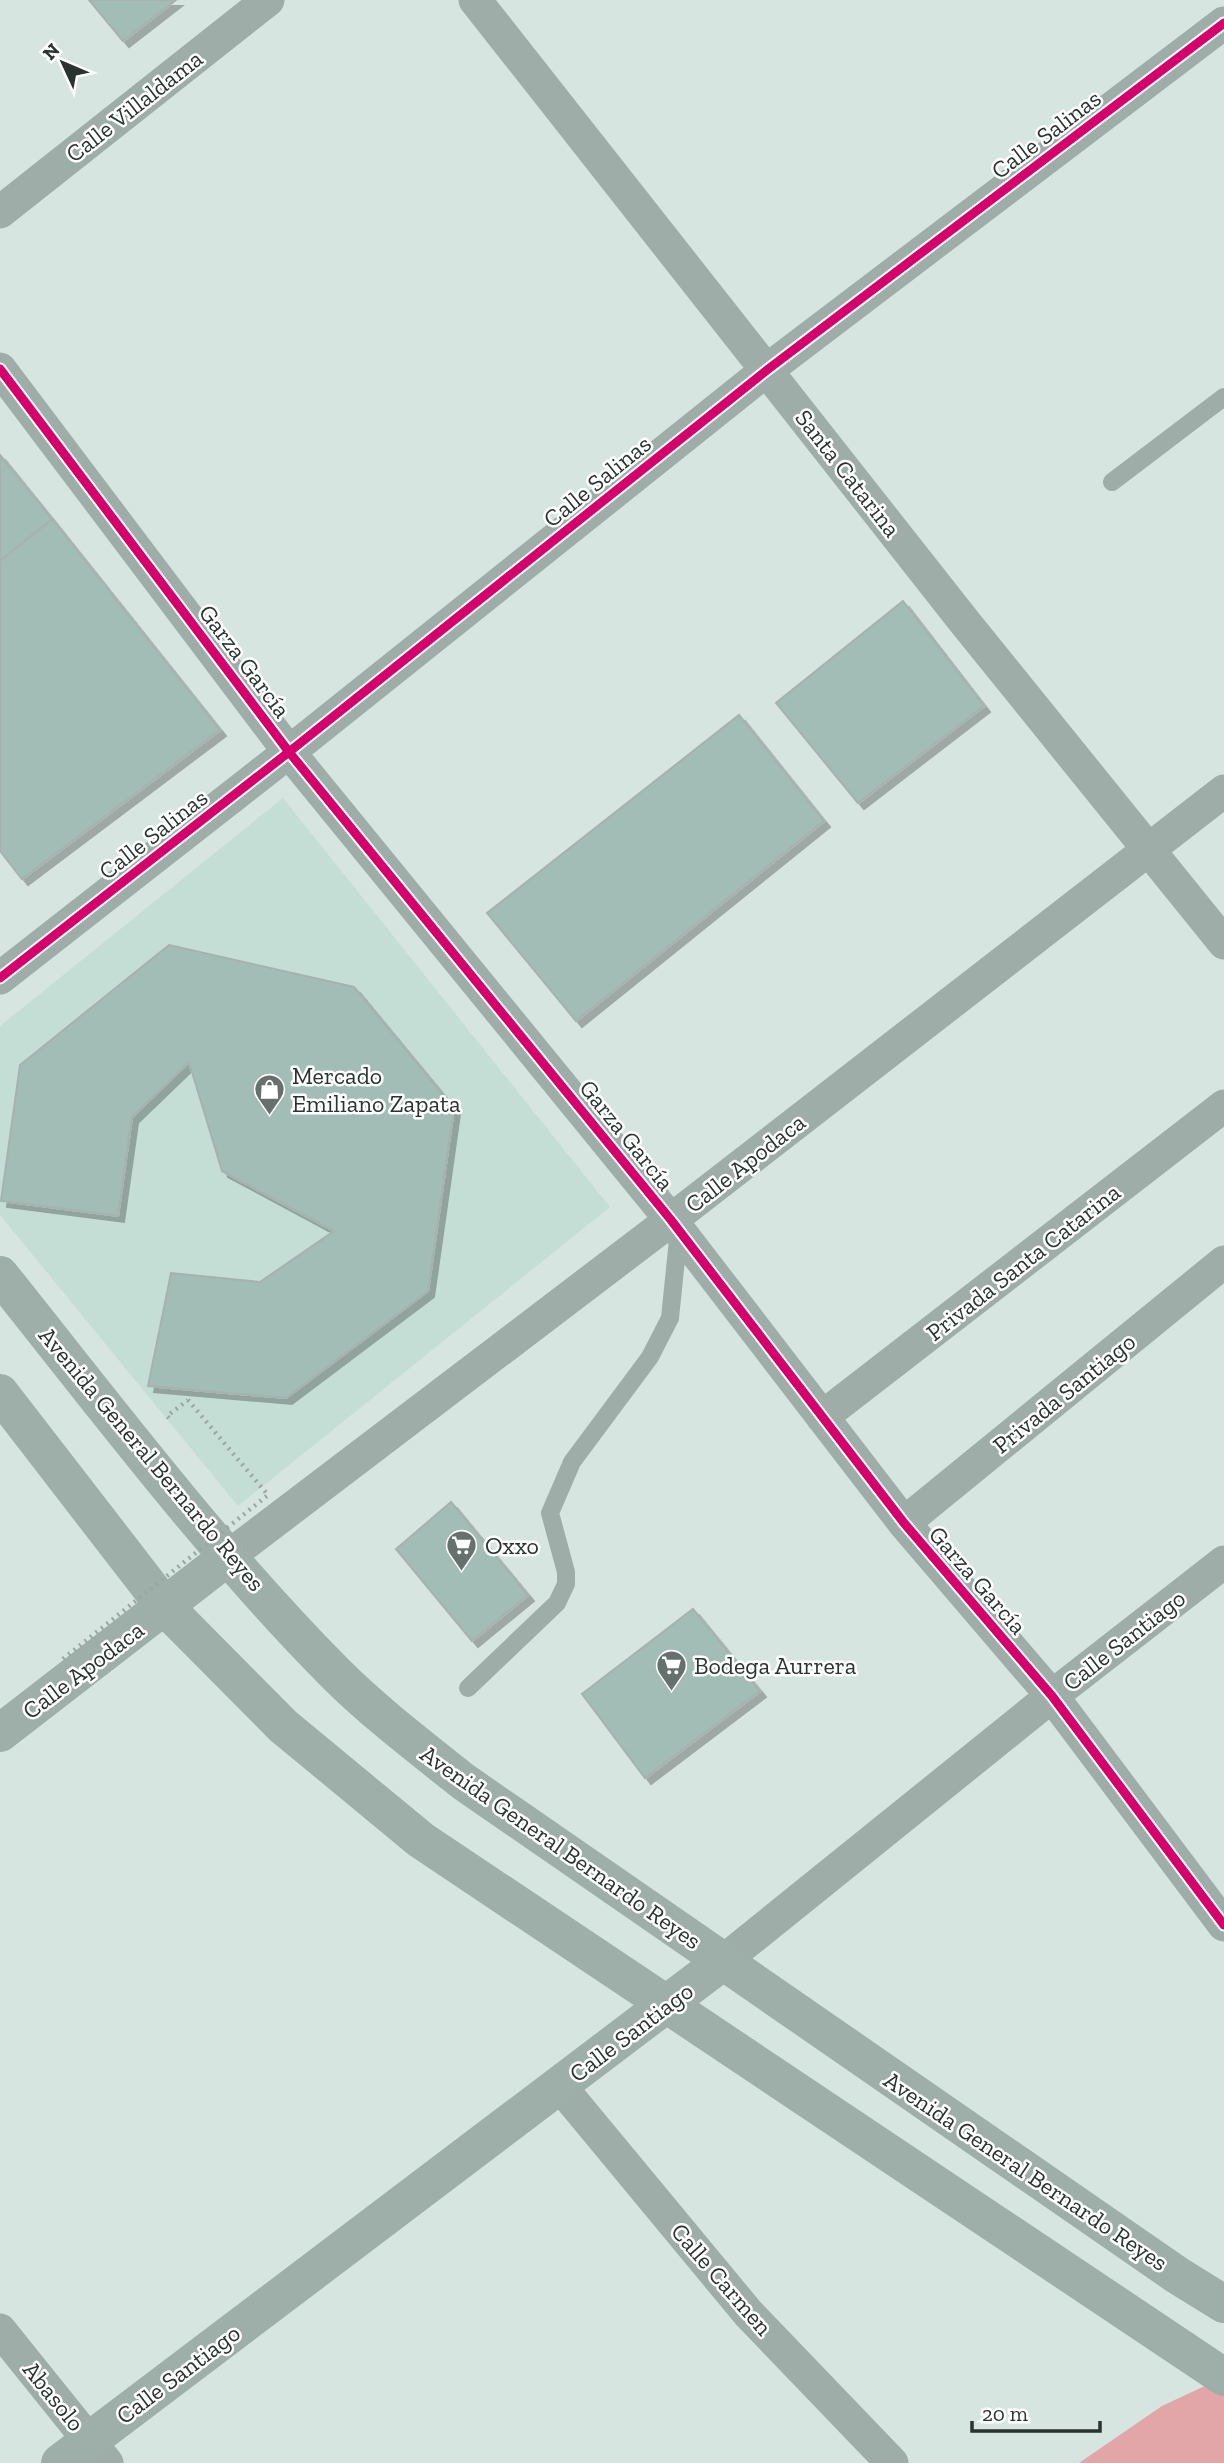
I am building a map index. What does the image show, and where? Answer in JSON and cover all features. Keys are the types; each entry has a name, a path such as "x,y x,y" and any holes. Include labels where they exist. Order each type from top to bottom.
{"main road":[{"name":"Avenida General Bernardo Reyes","path":"0,1275 229,1556 335,1673 412,1741 464,1782 722,1962 1143,2252 1224,2304"},
{"path":"0,1393 166,1608 283,1726 421,1840 1224,2377"},
{"name":"Calle Apodaca","path":"0,1732 166,1608 229,1556"},
{"name":"Calle Santiago","path":"86,2455 722,1962"}],"street":[{"name":"Calle Villaldama","path":"0,212 268,0"},
{"name":"Santa Catarina","path":"475,0 963,620 1224,943"},
{"name":"Calle Salinas","path":"0,978 289,752 767,370 1224,23"},
{"name":"Garza García","path":"0,369 289,752 675,1225 904,1523 1052,1696 1224,1925"},
{"name":"Calle Apodaca","path":"229,1556 675,1225 1224,790"},
{"name":"Privada Santa Catarina","path":"822,1417 1224,1107"},
{"name":"Privada Santiago","path":"904,1523 1224,1262"},
{"name":"Calle Santiago","path":"722,1962 1052,1696 1224,1562"},
{"name":"Calle Carmen","path":"560,2086 748,2314 892,2463"},
{"name":"Abasolo","path":"0,2330 86,2455"}],"lane":[{"path":"1112,482 1224,397"},
{"path":"468,1688 557,1603 566,1584 566,1572 550,1513 572,1462 650,1357 670,1318 675,1225"}],"path":[{"path":"63,1659 268,1495 188,1400"}],"shaded area":[{"name":"Mercado Emiliano Zapata","path":"283,798 610,1207 238,1506 0,1215 0,1026"},
{"path":"1224,2377 1224,2463 1079,2463 1162,2406"}],"building":[{"path":"89,0 176,0 123,41"},
{"path":"0,455 52,519 0,561"},
{"path":"52,519 220,730 22,879 0,851 0,561"},
{"path":"903,601 984,706 858,803 776,703"},
{"path":"739,715 824,821 576,1021 487,913"},
{"path":"169,945 354,987 454,1108 428,1291 286,1398 148,1386 171,1273 260,1282 334,1231 222,1171 189,1062 132,1117 118,1216 1,1201 20,1065"},
{"name":"Oxxo","path":"451,1502 528,1595 472,1641 396,1549"},
{"name":"Bodega Aurrera","path":"693,1609 760,1691 645,1778 582,1694"}],"cycle path":[{"path":"0,978 289,752 767,370 1224,23"},
{"path":"0,369 289,752 671,1220 904,1523 1052,1696 1224,1925"}],"place":[{"name":"Mercado Emiliano Zapata","path":"269,1116"},
{"name":"Oxxo","path":"462,1572"},
{"name":"Bodega Aurrera","path":"671,1692"}]}
